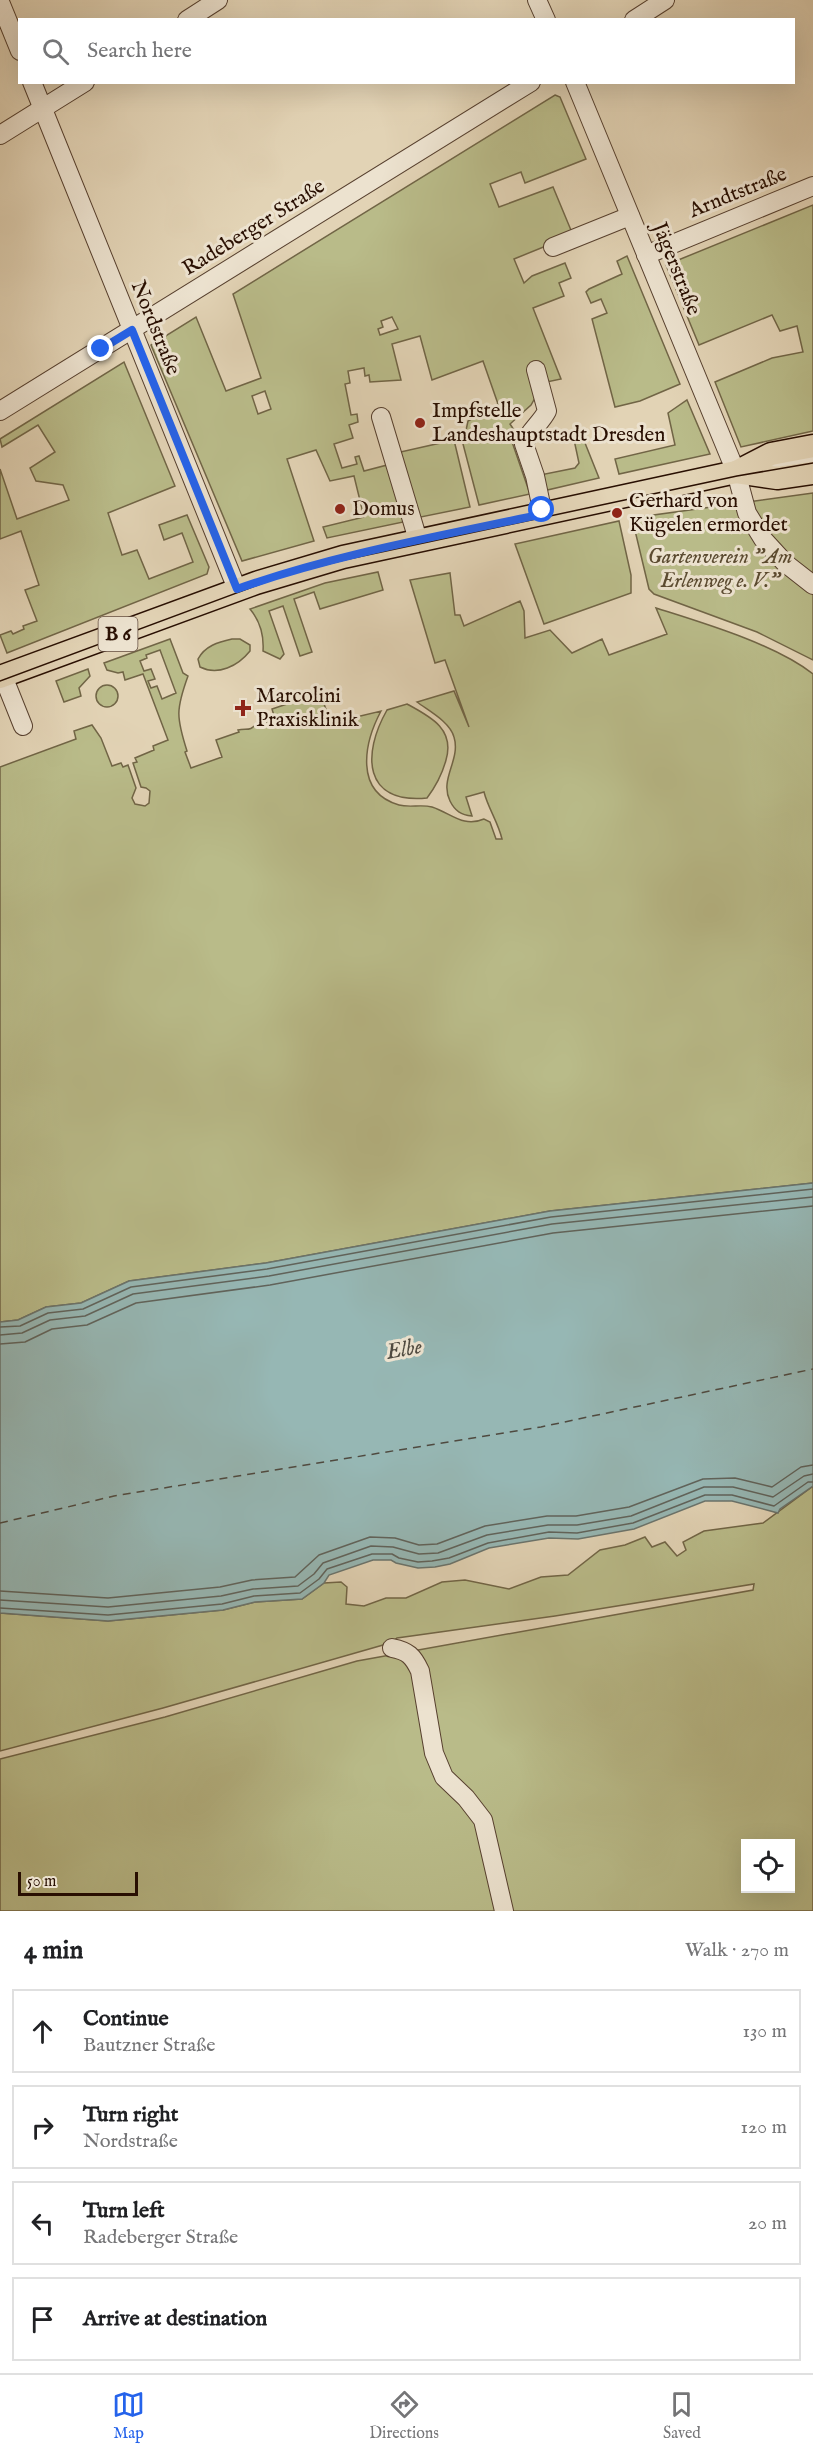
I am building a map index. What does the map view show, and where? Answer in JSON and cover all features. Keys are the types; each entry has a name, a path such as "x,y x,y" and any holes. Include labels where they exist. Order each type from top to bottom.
{"main road":[{"name":"B 6","path":"2,677 284,573 418,540 736,472 771,454 813,446"},
{"name":"B 6","path":"736,472 777,478 813,473"}],"street":[{"path":"190,18 218,0"},
{"path":"537,0 545,18"},
{"path":"637,18 665,0"},
{"path":"0,2 18,46"},
{"name":"Nordstraße","path":"33,84 237,589"},
{"path":"0,135 82,84"},
{"name":"Radeberger Straße","path":"0,411 528,84"},
{"name":"Jägerstraße","path":"576,84 736,472 747,513 763,539 785,562 813,585"},
{"name":"Arndtstraße","path":"646,255 813,186"},
{"path":"553,247 630,216"},
{"path":"536,370 547,411 542,422 528,435 524,444 535,476 543,514"},
{"path":"381,417 418,540"},
{"path":"736,472 813,459"},
{"path":"2,677 23,726"},
{"path":"392,1648 407,1651 420,1671 434,1753 444,1777 466,1798 483,1820 504,1911"}],"green space":[{"path":"555,95 560,97 586,159 525,183 521,172 490,184 499,207 553,187 573,235 514,259 524,283 532,276 565,263 571,278 559,283 564,296 533,308 561,379 532,385 535,398 531,405 510,424 516,433 511,439 530,494 479,505 463,444 468,421 498,404 483,361 432,380 420,336 392,344 401,380 370,382 369,375 365,376 364,368 348,371 350,383 345,384 351,415 357,414 358,422 349,425 353,438 334,444 342,468 357,464 355,457 359,456 364,471 391,464 408,521 327,538 323,527 364,517 354,476 330,481 316,450 287,459 314,541 242,561 151,345 196,317 226,391 261,378 233,294","holes":["392,317 398,329 380,335 378,329 383,327 381,321","265,391 271,409 258,414 252,396"]},
{"path":"813,205 813,431 741,447 715,382 772,358 803,352 797,326 780,331 772,315 699,345 666,265"},
{"path":"627,256 680,384 640,401 615,407 592,319 607,313 601,299 591,303 586,292 622,274 617,261"},
{"path":"124,362 175,486 108,513 122,555 137,550 149,579 193,562 182,533 164,540 159,525 187,515 209,567 207,574 7,653 0,635 11,631 13,634 24,629 23,626 37,621 25,590 39,585 21,531 0,539 0,469 17,519 69,500 63,485 36,481 30,468 55,452 38,425 2,447 0,439"},
{"path":"687,400 710,454 619,474 615,459 675,445 668,413"},
{"path":"581,433 599,478 543,491 540,475 575,468 579,463 573,435"},
{"path":"454,440 470,507 416,518 396,453"},
{"name":"Gartenverein \"Am Erlenweg e. V.\"","path":"813,493 813,660 757,632 654,594 649,589 632,518"},
{"path":"619,521 631,575 631,593 544,624 515,544"},
{"path":"378,572 383,590 320,609 314,592 294,599 312,652 300,656 283,606 269,611 284,654 280,659 263,651 261,629 250,609 325,583"},
{"path":"450,573 455,615 460,615 464,626 520,601 524,611 525,638 550,630 572,653 602,639 609,655 667,634 656,608 759,644 797,663 813,674 813,1183 550,1211 266,1263 129,1281 81,1303 46,1307 18,1320 0,1322 0,767 76,739 74,731 92,725 101,738 112,766 121,763 123,767 128,765 136,788 132,798 135,804 145,806 149,803 150,791 141,787 133,763 137,762 135,758 154,750 153,746 168,740 143,674 125,680 123,672 107,670 104,663 170,639 183,673 188,676 181,697 179,721 187,751 185,752 191,768 222,757 216,740 239,732 238,730 250,729 257,723 259,725 275,719 272,709 320,693 331,723 381,711 370,737 367,765 369,778 375,789 385,799 403,806 432,807 463,821 484,819 490,822 496,839 502,839 484,792 466,797 472,816 459,812 447,793 448,777 455,754 454,737 444,722 417,702 454,691 469,727 445,660 435,663 410,580","holes":["160,650 176,693 162,699 157,686 151,688 148,681 155,679 151,669 144,671 140,661 147,658 146,655"]},
{"path":"240,639 250,645 250,651 240,661 221,670 207,670 200,667 198,659 204,651 217,643"},
{"path":"88,669 90,676 79,688 81,696 64,702 56,681"},
{"path":"107,685 115,688 118,696 115,704 107,707 99,704 96,696 99,688"},
{"path":"407,704 439,725 447,740 448,749 444,765 427,798 406,798 390,793 380,784 374,773 372,759 374,743 387,710"},
{"path":"813,1486 813,1911 0,1911 0,1759 165,1717 357,1661 753,1590 754,1584 555,1616 397,1638 390,1643 163,1708 0,1751 0,1613 108,1621 223,1610 255,1602 302,1599 324,1583 341,1582 347,1587 346,1604 364,1606 386,1598 406,1598 442,1582 465,1580 509,1589 541,1577 568,1575 600,1550 625,1545 645,1537 652,1547 665,1542 677,1556 686,1550 683,1542 704,1531 763,1523"}],"water":[{"name":"Elbe","path":"813,1183 813,1486 780,1509 778,1513 732,1501 705,1501 634,1529 578,1539 549,1538 489,1548 450,1564 435,1567 418,1568 391,1560 373,1560 329,1575 324,1583 302,1599 255,1602 223,1610 108,1621 0,1613 0,1322 18,1320 46,1307 81,1303 129,1281 266,1263 550,1211"}],"ferry route":[{"path":"0,1523 114,1496 541,1427 813,1369"}],"tram line":[{"path":"0,681 285,575 344,560 737,476 813,463"}],"place":[{"name":"Impfstelle Landeshauptstadt Dresden","path":"420,423"},
{"name":"Domus","path":"340,509"},
{"name":"Gerhard von Kügelen ermordet","path":"617,513"},
{"name":"Marcolini Praxisklinik","path":"243,708"}],"route":[{"path":"101,349 132,330 237,589 343,557 543,514 542,510"}]}
